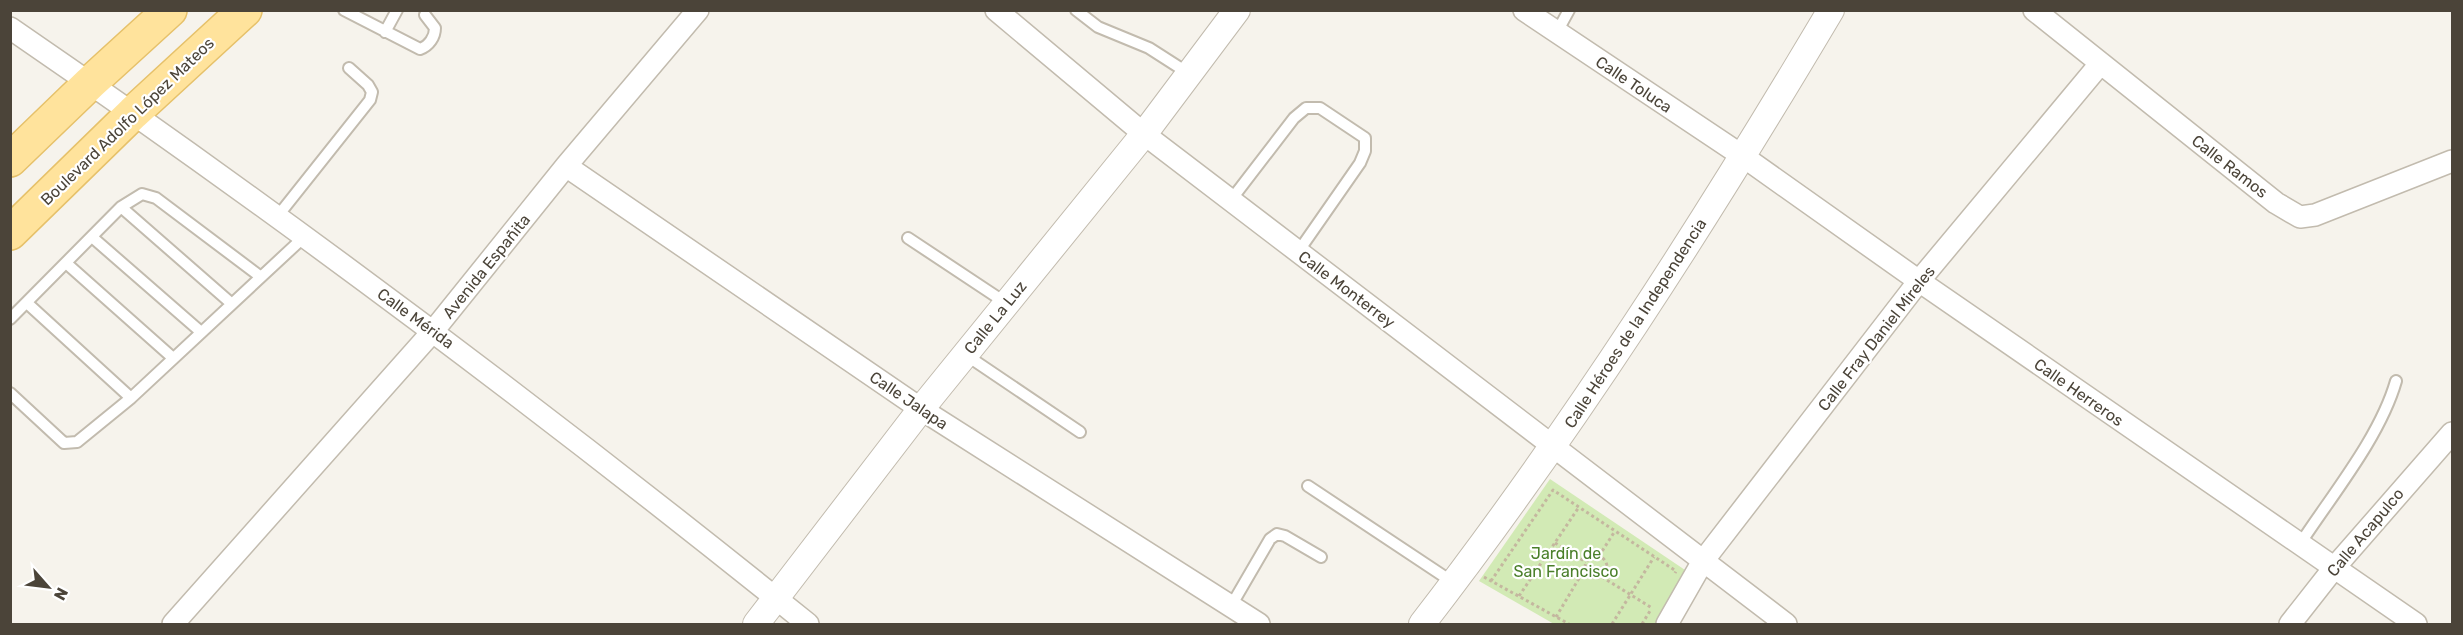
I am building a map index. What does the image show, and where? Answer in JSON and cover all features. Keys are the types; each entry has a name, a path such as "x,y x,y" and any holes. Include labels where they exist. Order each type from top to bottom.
{"main road":[{"path":"10,160 98,89 170,10"},
{"name":"Boulevard Adolfo López Mateos","path":"10,233 124,106 245,10"}],"street":[{"name":"Avenida Españita","path":"173,624 434,330 566,166 698,10"},
{"name":"Calle Monterrey","path":"996,10 1144,134 1786,624"},
{"name":"Calle La Luz","path":"756,624 921,409 1144,134 1237,10"},
{"name":"Calle Héroes de la Independencia","path":"1422,624 1554,446 1744,157 1831,10"},
{"name":"Calle Ramos","path":"2034,10 2276,203 2300,217 2315,215 2422,175 2452,161"},
{"name":"Calle Toluca","path":"1531,13 1744,157"},
{"name":"Calle Mérida","path":"10,28 124,106 434,330 808,624"},
{"name":"Calle Fray Daniel Mireles","path":"1668,624 1703,561 1919,281 2100,64"},
{"name":"Calle Herreros","path":"1744,157 1919,281 2416,624"},
{"name":"Calle Jalapa","path":"566,166 921,409 1259,624"},
{"name":"Calle Acapulco","path":"2290,624 2334,568 2448,438"}],"lane":[{"path":"344,10 415,48 425,47 431,40 435,28 425,15"},
{"path":"385,32 397,10"},
{"path":"1076,10 1098,27 1149,48 1188,73"},
{"path":"1557,32 1569,10"},
{"path":"277,218 370,100 372,92 368,85 349,68"},
{"path":"1232,201 1293,118 1306,108 1320,108 1365,138 1365,151 1360,163 1298,252"},
{"path":"10,319 121,207 142,194 156,198 261,277"},
{"path":"121,207 232,304"},
{"path":"92,237 201,332"},
{"path":"10,393 64,443 77,442 131,398 304,237"},
{"path":"908,238 1006,303"},
{"path":"66,263 173,358"},
{"path":"27,303 131,398"},
{"path":"964,355 1080,432"},
{"path":"2300,544 2372,435 2390,403 2396,381"},
{"path":"1308,486 1454,583"},
{"path":"1231,606 1270,539 1277,534 1285,536 1321,557"}],"path":[{"path":"1569,624 1491,581 1553,490 1676,571 1670,581"},
{"path":"1519,596 1579,507"},
{"path":"1599,556 1615,531"},
{"path":"1555,543 1586,562"},
{"path":"1556,617 1585,569 1586,562 1592,556 1599,556 1607,564 1602,577"},
{"path":"1612,624 1654,557"},
{"path":"1585,569 1592,577 1602,577 1652,608"},
{"path":"1642,624 1658,599"}],"green space":[{"name":"Jardín de San Francisco","path":"1550,479 1688,572 1657,624 1554,624 1479,581"}]}
